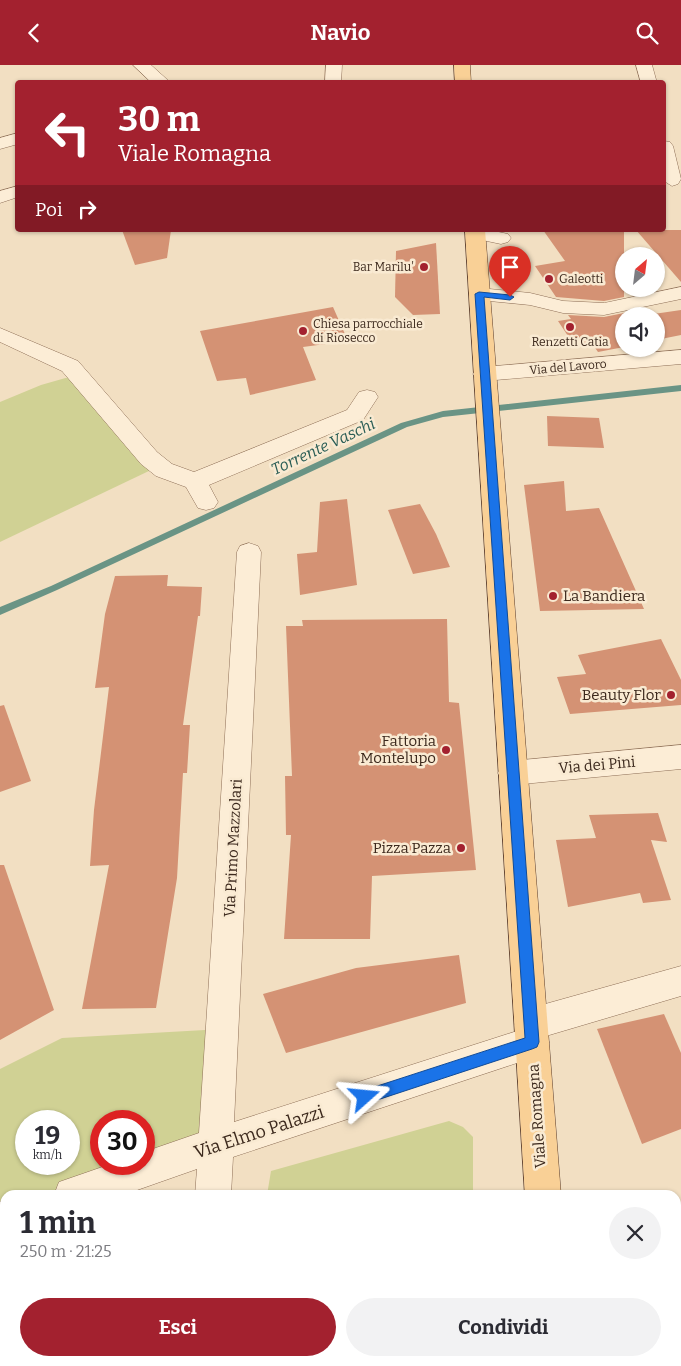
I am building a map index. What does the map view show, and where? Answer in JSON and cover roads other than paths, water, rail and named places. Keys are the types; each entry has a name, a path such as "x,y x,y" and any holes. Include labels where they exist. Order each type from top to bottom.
{"main road":[{"path":"462,65 463,80"},
{"name":"Viale Romagna","path":"475,232 543,1190"}],"street":[{"path":"141,65 159,80"},
{"path":"333,80 334,65"},
{"path":"644,65 648,80"},
{"path":"0,144 15,139"},
{"path":"666,154 672,180"},
{"path":"0,197 15,192"},
{"path":"475,232 501,238"},
{"path":"479,294 514,292 530,299 564,307 604,309 681,293"},
{"path":"0,334 70,366 149,458 164,470 195,481 355,415 367,397"},
{"name":"Via del Lavoro","path":"484,374 681,357"},
{"path":"195,481 206,502"},
{"name":"Via Primo Mazzolari","path":"213,1190 250,552"},
{"name":"Via dei Pini","path":"512,773 681,757"},
{"name":"Via Elmo Palazzi","path":"86,1190 681,981"}],"waterway":[{"name":"Torrente Vaschi","path":"0,611 54,588 404,425 443,414 681,388"}],"place":[{"name":"Bar Marilu'","path":"424,267"},
{"name":"Galeotti","path":"549,279"},
{"name":"Renzetti Catia","path":"570,327"},
{"name":"Chiesa parrocchiale di Riosecco","path":"303,331"},
{"name":"La Bandiera","path":"553,596"},
{"name":"Beauty Flor","path":"671,695"},
{"name":"Fattoria Montelupo","path":"446,750"},
{"name":"Pizza Pazza","path":"461,848"}]}
